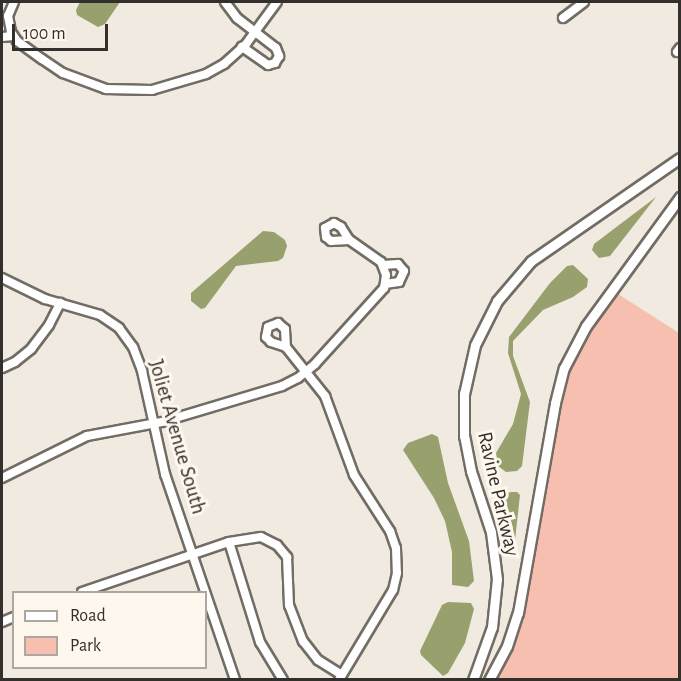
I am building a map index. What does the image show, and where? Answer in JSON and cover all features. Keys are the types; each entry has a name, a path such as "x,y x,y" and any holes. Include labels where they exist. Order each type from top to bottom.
{"street":[{"path":"225,2 237,18 278,49 279,56 276,62 270,65 264,64 242,47"},
{"path":"12,4 5,21 13,36 63,73 106,88 152,90 206,74 224,64 242,47 277,2"},
{"path":"563,18 584,2"},
{"path":"2,38 13,36"},
{"name":"Ravine Parkway","path":"472,680 492,627 497,579 494,543 471,471 464,436 464,394 475,345 497,301 531,261 680,158"},
{"name":"Ravine Parkway","path":"489,680 507,646 518,613 555,403 567,360 586,326 680,197"},
{"path":"2,478 87,436 154,424 282,386 307,371 379,296 386,284 383,265 376,256 350,240"},
{"path":"383,265 398,264 404,271 399,282 386,284"},
{"name":"Joliet Avenue South","path":"2,278 17,288 100,315 133,347 142,371 165,474 206,591"},
{"path":"2,368 15,362 31,349 49,325 60,303"},
{"path":"85,591 244,537 261,537 272,541 285,553 289,568 289,605 298,632 313,655 341,677 387,602 395,583 397,554 390,531 354,475 329,404 307,371 286,347"},
{"path":"229,542 260,642 283,680"},
{"name":"Joliet Avenue South","path":"207,594 236,680"}],"green space":[{"path":"615,292 679,333 679,679 494,680 509,651 558,406 568,368 583,337"}],"shaded area":[{"path":"80,2 120,2 105,24 98,27 77,15 76,10"},
{"path":"656,197 610,256 599,258 592,250 594,244"},
{"path":"263,231 274,232 285,240 287,246 283,258 278,261 236,266 205,308 201,309 191,301 191,293"},
{"path":"573,265 588,279 587,287 573,297 543,310 513,341 513,356 530,402 522,466 517,471 506,472 498,466 496,453 513,424 521,394 508,353 509,337 550,283 567,266"},
{"path":"432,434 438,437 448,483 469,541 474,581 468,587 452,585 452,552 445,521 434,498 403,450 408,443"},
{"path":"517,492 520,495 513,558 504,500 505,494"},
{"path":"448,602 471,603 474,609 465,643 448,673 443,676 421,655 420,651 442,605"}]}
